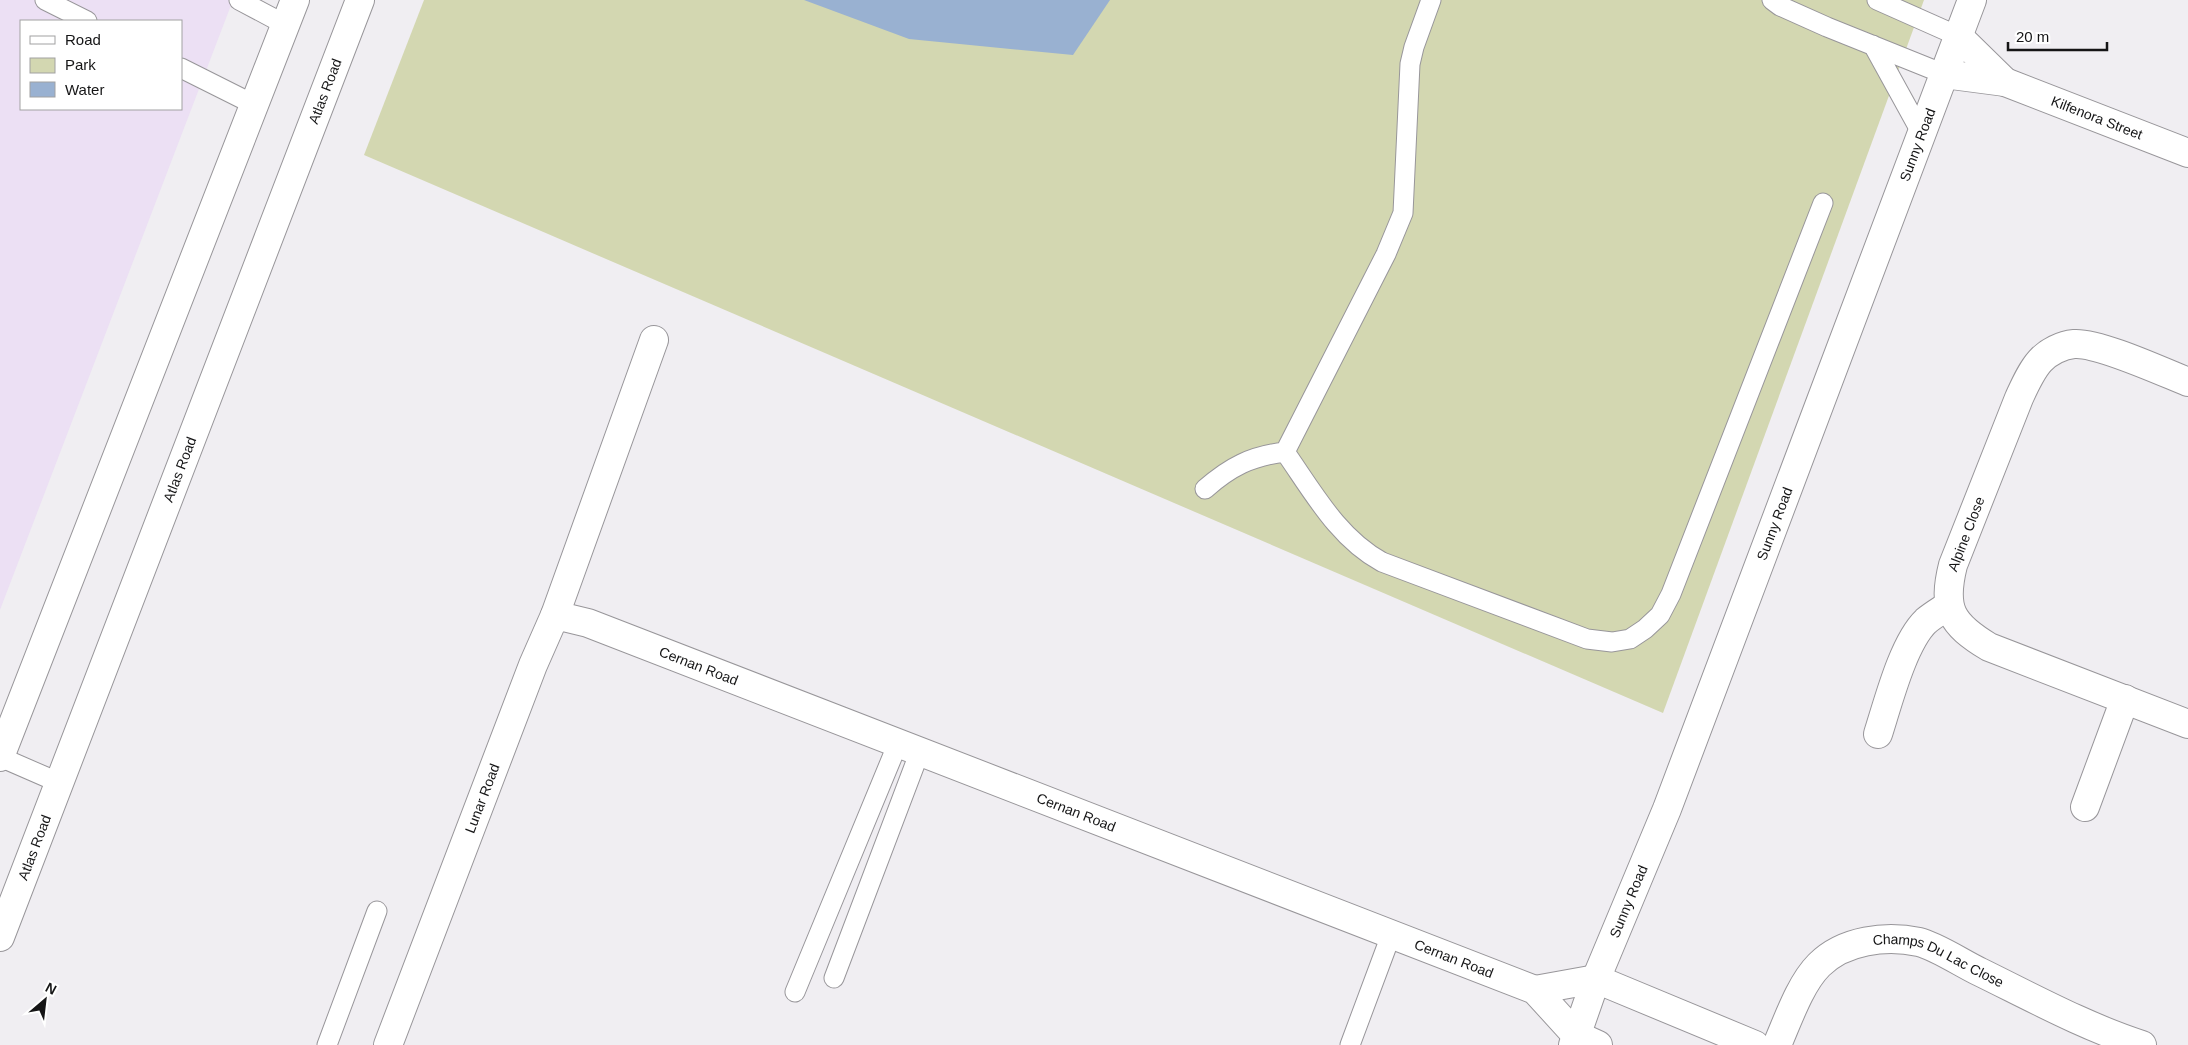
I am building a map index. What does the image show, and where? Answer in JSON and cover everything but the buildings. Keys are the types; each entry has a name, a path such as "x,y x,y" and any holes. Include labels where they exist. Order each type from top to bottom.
{"street":[{"path":"0,757 295,0"},
{"name":"Atlas Road","path":"0,937 360,0"},
{"name":"Sunny Road","path":"1582,1042 1596,979 1667,809 1972,0"},
{"name":"Kilfenora Street","path":"1958,36 2005,82"},
{"name":"Kilfenora Street","path":"1944,74 2005,82 2188,153"},
{"name":"Lunar Road","path":"388,1045 533,664 555,615 654,340"},
{"name":"Alpine Close","path":"1949,605 1948,586 1953,565 2020,398 2040,360 2054,350 2074,344 2094,346 2188,382"},
{"path":"1878,734 1900,669 1914,639 1926,621 1949,605 1956,620 1968,634 1989,647 2188,724"},
{"name":"Cernan Road","path":"555,615 588,623 617,634 1535,990 1582,1042"},
{"path":"2085,807 2125,699"},
{"name":"Champs Du Lac Close","path":"1777,1045 1800,992 1819,965 1842,948 1891,938 1920,943 2078,1020 2142,1045"},
{"path":"1535,990 1596,979 1755,1045"}],"lane":[{"path":"45,0 85,20"},
{"path":"240,0 286,25"},
{"path":"1285,452 1386,254 1400,222 1404,193 1410,64 1431,0"},
{"path":"1772,0 1780,6 1944,74"},
{"path":"1889,2 1958,36"},
{"path":"1873,45 1922,134"},
{"path":"182,68 255,105"},
{"path":"1285,452 1348,538 1375,558 1587,639 1612,642 1630,638 1645,629 1660,615 1671,594 1822,203"},
{"path":"1205,489 1224,472 1247,460 1264,454 1285,452"},
{"path":"834,978 909,747"},
{"path":"795,992 909,747"},
{"path":"0,757 60,783"},
{"path":"327,1045 376,911"},
{"path":"1350,1045 1391,934"}],"shaded area":[{"path":"0,0 233,0 0,610"}],"green space":[{"path":"424,0 1924,0 1663,713 364,155"}],"water":[{"path":"804,0 1110,0 1073,55 909,39"}]}
